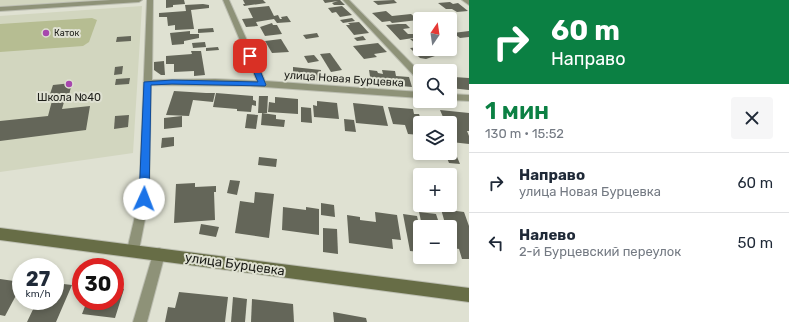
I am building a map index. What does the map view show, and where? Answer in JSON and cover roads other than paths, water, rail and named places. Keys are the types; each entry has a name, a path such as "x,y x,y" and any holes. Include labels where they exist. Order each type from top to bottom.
{"street":[{"path":"0,9 138,0"},
{"path":"133,250 144,199 150,0"},
{"path":"226,0 262,85"},
{"path":"346,0 413,70"},
{"path":"465,0 469,3"},
{"name":"улица Новая Бурцевка","path":"147,83 172,82 262,85 413,95"},
{"path":"457,97 469,98"},
{"name":"улица Бурцевка","path":"0,234 133,250 469,295"},
{"path":"140,322 159,254"}],"place":[{"name":"Каток","path":"46,33"},
{"name":"Школа №40","path":"69,84"}]}
